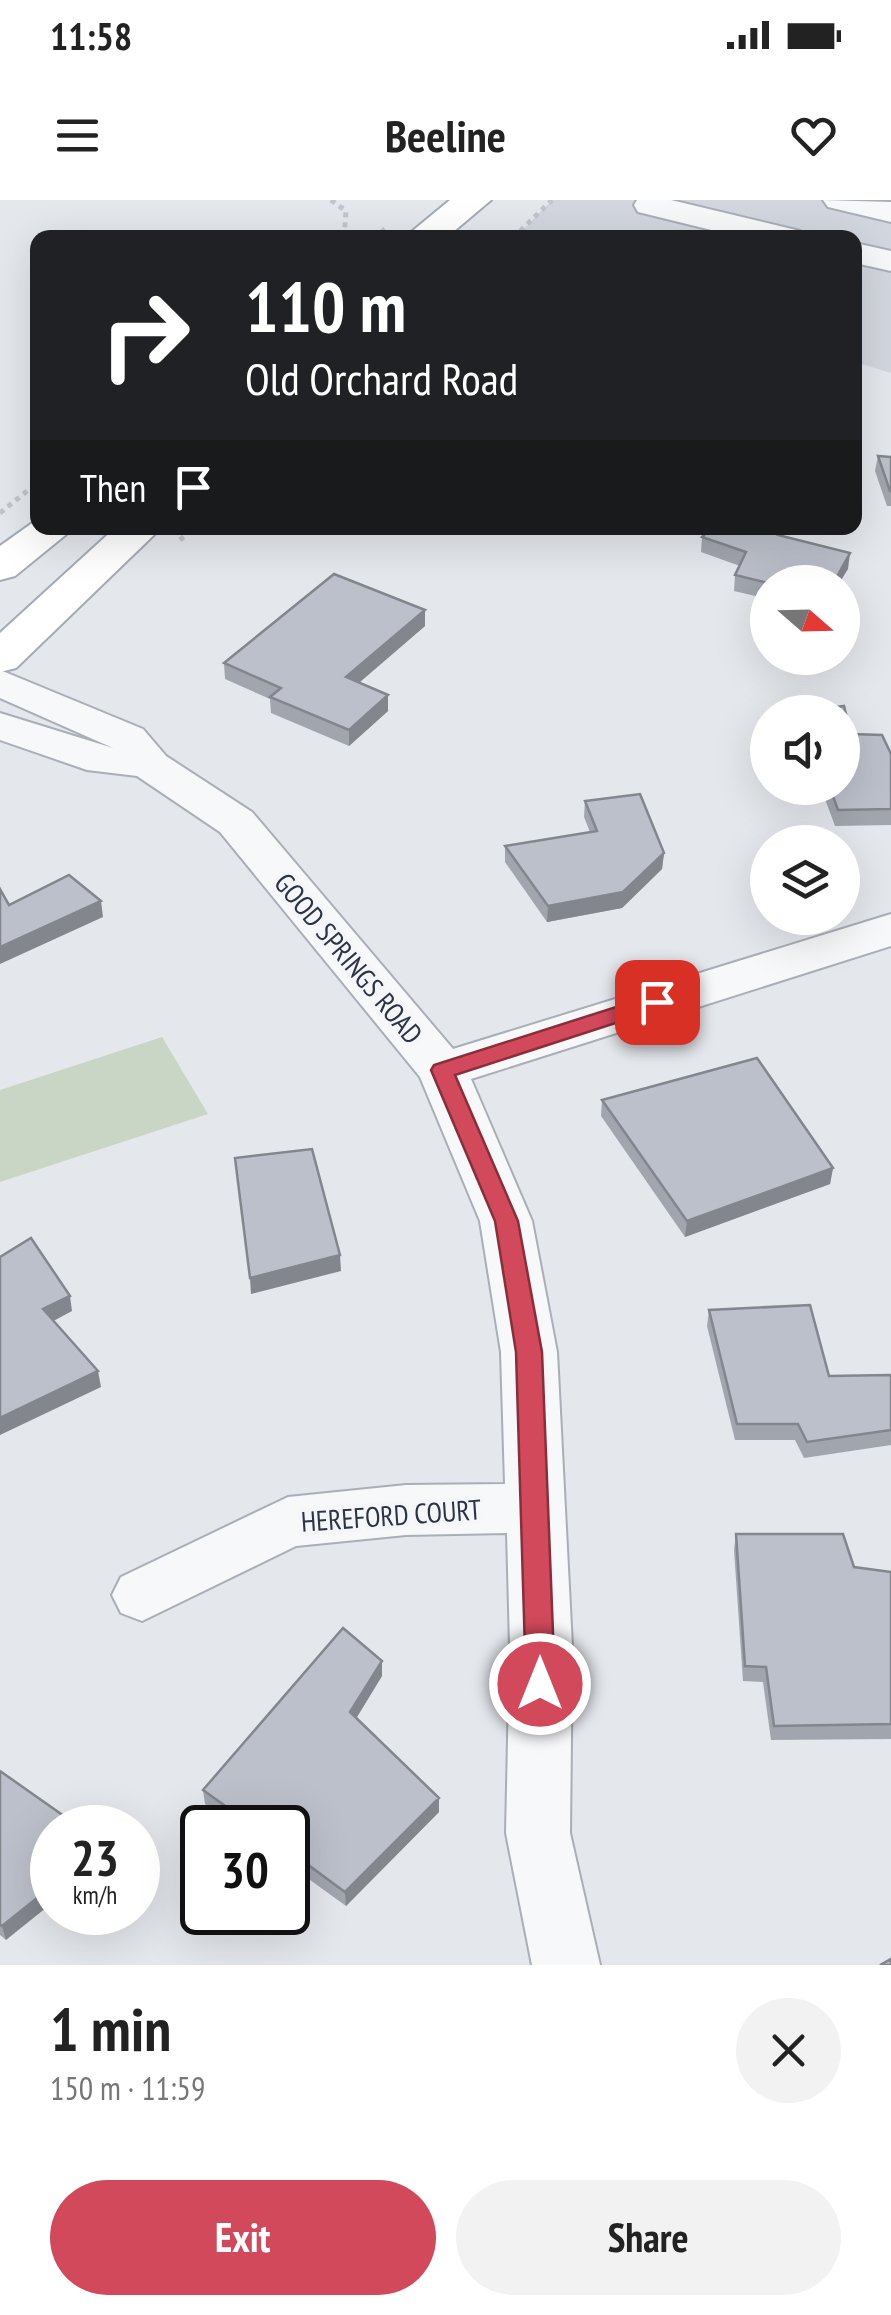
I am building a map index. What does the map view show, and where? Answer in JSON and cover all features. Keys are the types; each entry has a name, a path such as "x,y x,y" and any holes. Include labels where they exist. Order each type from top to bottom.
{"main road":[{"path":"433,230 473,200"},
{"path":"466,230 497,200"},
{"path":"0,567 43,535"},
{"path":"0,658 132,535"}],"street":[{"path":"655,200 650,206 754,230"},
{"path":"839,200 891,212"},
{"path":"862,255 891,262"},
{"name":"GOOD SPRINGS ROAD","path":"0,683 128,738 152,766 236,822 392,1005 442,1070 506,1221 529,1352 537,1508 538,1834 566,1965"},
{"name":"GOOD SPRINGS ROAD","path":"0,726 102,760 152,766"},
{"path":"442,1070 891,930"},
{"name":"HEREFORD COURT","path":"142,1595 288,1522 406,1510 537,1508"}],"path":[{"path":"331,200 346,211 345,230"},
{"path":"521,230 552,200"},
{"path":"0,513 30,489"}],"shaded area":[{"path":"552,200 891,200 891,373 862,364 862,230 523,230"}],"green space":[{"path":"162,1037 208,1114 0,1182 0,1090"}],"building":[{"path":"878,456 891,457 891,491 890,491"},
{"path":"778,535 850,553 843,565 750,565 750,579 735,575 746,552 702,537"},
{"path":"334,574 425,610 346,677 388,695 349,730 270,697 281,688 224,663"},
{"path":"860,734 882,735 891,754 891,809 838,810 836,805 860,805"},
{"path":"640,794 664,853 623,892 548,906 505,846 597,831 585,801"},
{"path":"69,875 101,901 0,947 0,889 9,905"},
{"path":"757,1058 833,1168 687,1221 602,1100"},
{"path":"312,1149 340,1255 250,1278 235,1158"},
{"path":"31,1238 70,1296 43,1309 98,1371 0,1418 0,1257"},
{"path":"810,1305 829,1376 891,1375 891,1430 807,1442 798,1424 737,1424 709,1310"},
{"path":"736,1534 843,1534 854,1567 891,1572 891,1724 774,1726 766,1667 745,1666"},
{"path":"343,1628 382,1661 350,1712 439,1798 345,1892 310,1866 310,1805 224,1805 203,1790"},
{"path":"0,1771 48,1805 30,1805 30,1904 0,1925"}],"route":[{"path":"540,1684 529,1352 506,1221 442,1070 657,1002"}]}
